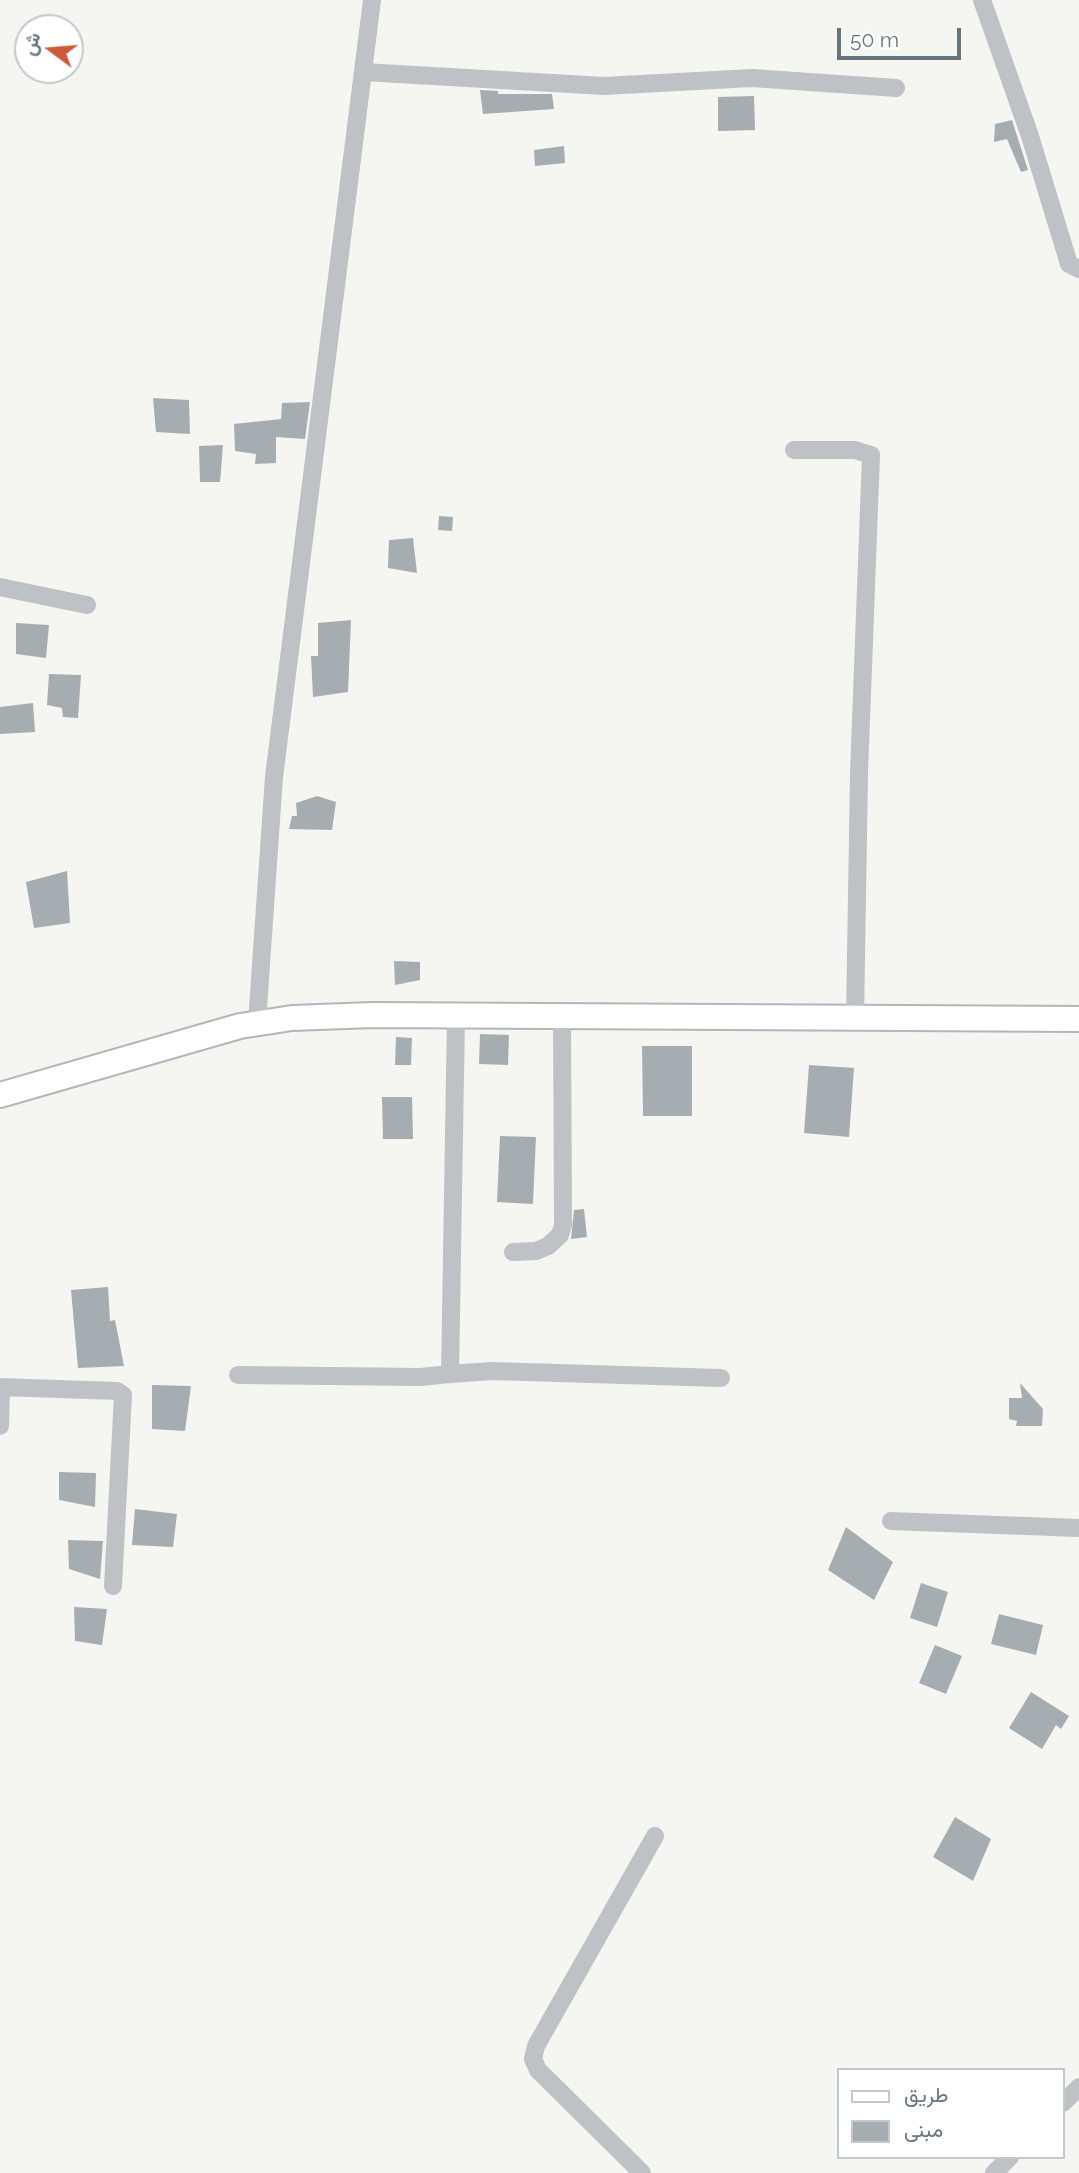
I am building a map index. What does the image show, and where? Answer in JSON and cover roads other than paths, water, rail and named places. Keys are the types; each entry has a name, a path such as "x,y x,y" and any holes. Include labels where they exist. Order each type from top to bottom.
{"street":[{"path":"257,1022 274,777 372,0"},
{"path":"982,0 1030,136 1069,264 1079,269"},
{"path":"364,72 604,86 752,78 896,88"},
{"path":"794,450 855,450 871,455 859,773 855,1019"},
{"path":"0,587 87,605"},
{"path":"0,1095 257,1022 373,1015 1079,1019"},
{"path":"450,1374 456,1016"},
{"path":"513,1252 536,1251 548,1246 560,1235 563,1225 562,1017"},
{"path":"238,1374 420,1377 492,1371 721,1378"},
{"path":"0,1426 0,1387 117,1391 123,1395 113,1586"},
{"path":"891,1521 1079,1528"},
{"path":"642,2173 538,2070 533,2059 536,2046 655,1836"},
{"path":"1065,2101 1079,2087"},
{"path":"994,2173 1008,2159"}]}
